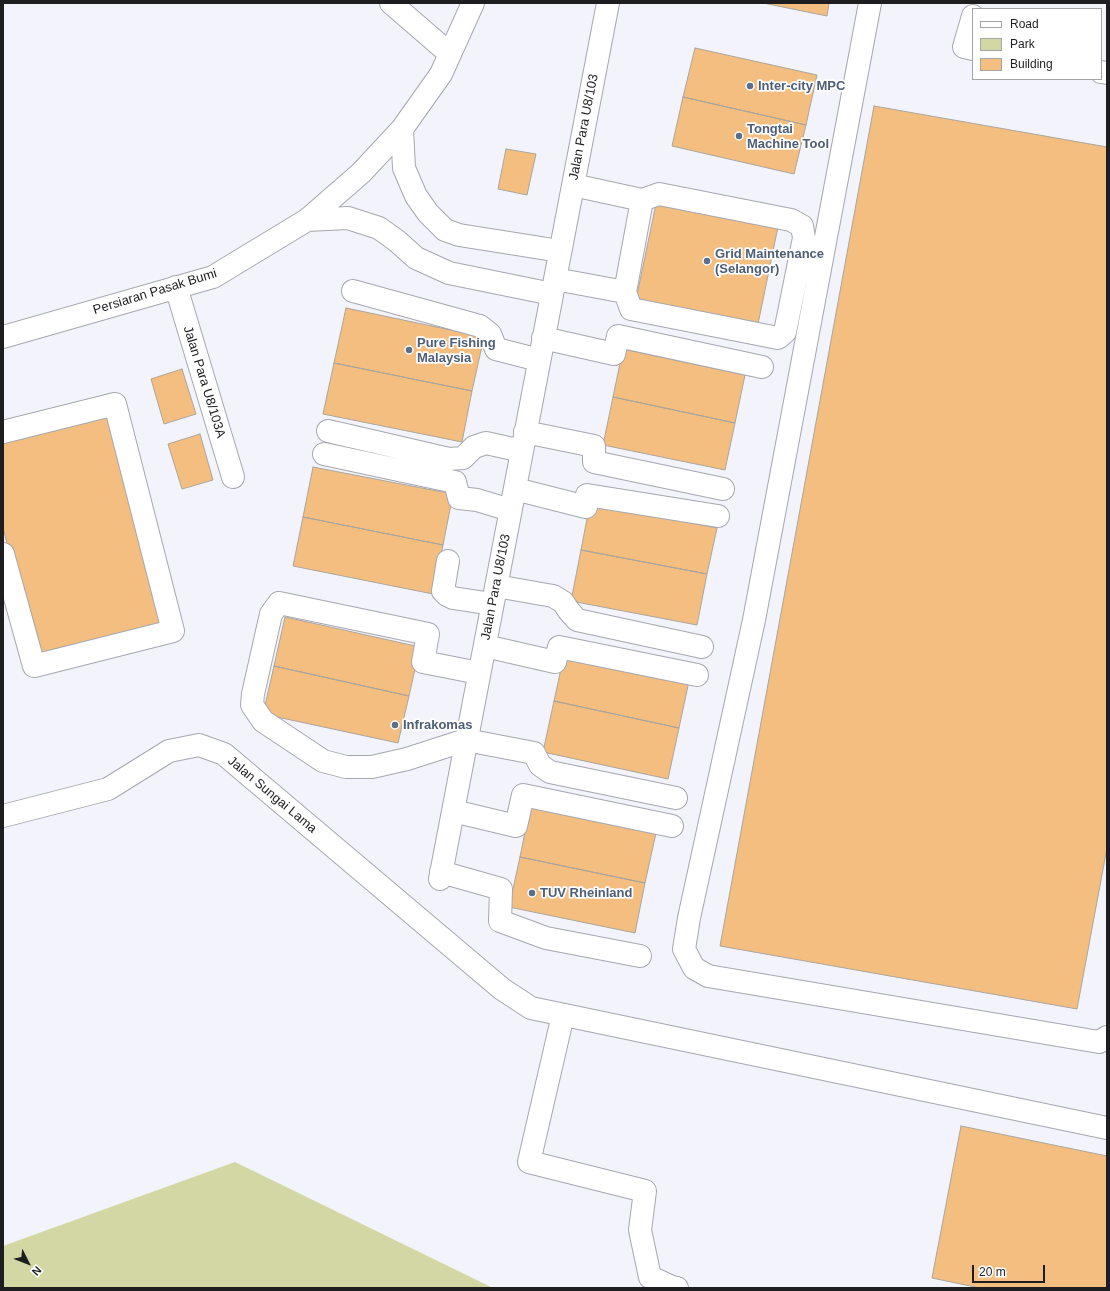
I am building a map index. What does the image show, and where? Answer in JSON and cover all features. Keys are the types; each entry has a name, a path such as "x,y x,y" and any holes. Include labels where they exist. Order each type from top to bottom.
{"street":[{"path":"391,3 450,54"},
{"name":"Persiaran Pasak Bumi","path":"3,337 213,277 307,220 361,173 402,128 441,74 473,3"},
{"name":"Jalan Para U8/103","path":"608,3 440,876 501,889 500,921 546,938 640,956"},
{"path":"870,3 754,620 689,918 684,949 694,968 708,976 1099,1042 1107,1037"},
{"path":"972,19 964,47 972,49"},
{"path":"402,128 404,168 416,196 428,213 445,230 459,235 560,251"},
{"path":"573,185 642,200 659,194 790,220 802,226 804,238 785,332 778,338 632,309 626,292 642,200"},
{"path":"307,220 348,218 379,228 397,241 416,258 449,273 553,287 626,292"},
{"name":"Jalan Para U8/103A","path":"176,287 233,477"},
{"path":"353,291 480,326 490,334 496,349 539,360"},
{"path":"543,338 614,354 618,336 762,367"},
{"path":"3,432 115,404 173,631 34,666 3,554"},
{"path":"328,431 449,459 463,458 474,447 486,443 524,441 594,446 594,462 723,489"},
{"path":"324,454 454,482 459,498 477,500 512,500 586,507 587,495 718,516"},
{"path":"448,561 443,591 447,596 453,598 494,595 553,596 563,602 577,620 702,647"},
{"path":"480,673 423,662 428,634 279,603 271,614 253,694 252,705 263,721 323,761 346,767 377,766 407,759 466,740 534,753 540,765 550,772 676,798"},
{"path":"485,646 555,662 559,647 697,675"},
{"name":"Jalan Sungai Lama","path":"3,816 108,789 169,751 199,745 224,754 502,989 531,1008 1107,1128"},
{"path":"453,811 516,826 523,795 672,826"},
{"path":"563,1015 529,1162 645,1191 640,1230 650,1277 677,1288"}],"green space":[{"path":"235,1162 493,1288 3,1288 3,1246"}],"building":[{"path":"763,3 829,3 827,16"},
{"name":"Inter-city MPC","path":"695,48 817,75 806,125 683,97"},
{"name":"Tongtai Machine Tool","path":"683,97 806,125 794,174 672,146"},
{"path":"874,106 1107,147 1107,848 1077,1009 720,946"},
{"path":"506,149 536,154 527,195 498,189"},
{"name":"Grid Maintenance (Selangor)","path":"657,199 779,222 758,324 636,300"},
{"name":"Pure Fishing Malaysia","path":"346,308 484,337 472,391 334,363"},
{"path":"623,349 745,375 735,423 613,397"},
{"path":"334,363 472,391 462,442 323,414"},
{"path":"182,369 196,414 164,424 151,379"},
{"path":"613,397 735,423 725,470 603,445"},
{"path":"112,409 168,629 38,663 3,528 3,438"},
{"path":"200,434 213,480 182,489 168,444"},
{"path":"313,467 453,494 443,545 303,517"},
{"path":"590,503 717,528 707,574 581,550"},
{"path":"303,517 443,545 433,594 293,566"},
{"path":"581,550 707,574 697,625 571,601"},
{"path":"285,617 420,647 409,696 274,666"},
{"path":"564,655 689,681 679,728 554,701"},
{"path":"274,666 409,696 398,743 263,714"},
{"path":"554,701 679,728 668,779 543,752"},
{"path":"530,807 656,833 645,883 520,857"},
{"path":"520,857 645,883 635,933 509,907"},
{"path":"961,1126 1107,1156 1107,1288 980,1288 932,1278"}],"place":[{"name":"Inter-city MPC","path":"750,86"},
{"name":"Tongtai Machine Tool","path":"739,136"},
{"name":"Grid Maintenance (Selangor)","path":"707,261"},
{"name":"Pure Fishing Malaysia","path":"409,350"},
{"name":"Infrakomas","path":"395,725"},
{"name":"TUV Rheinland","path":"532,893"}]}
